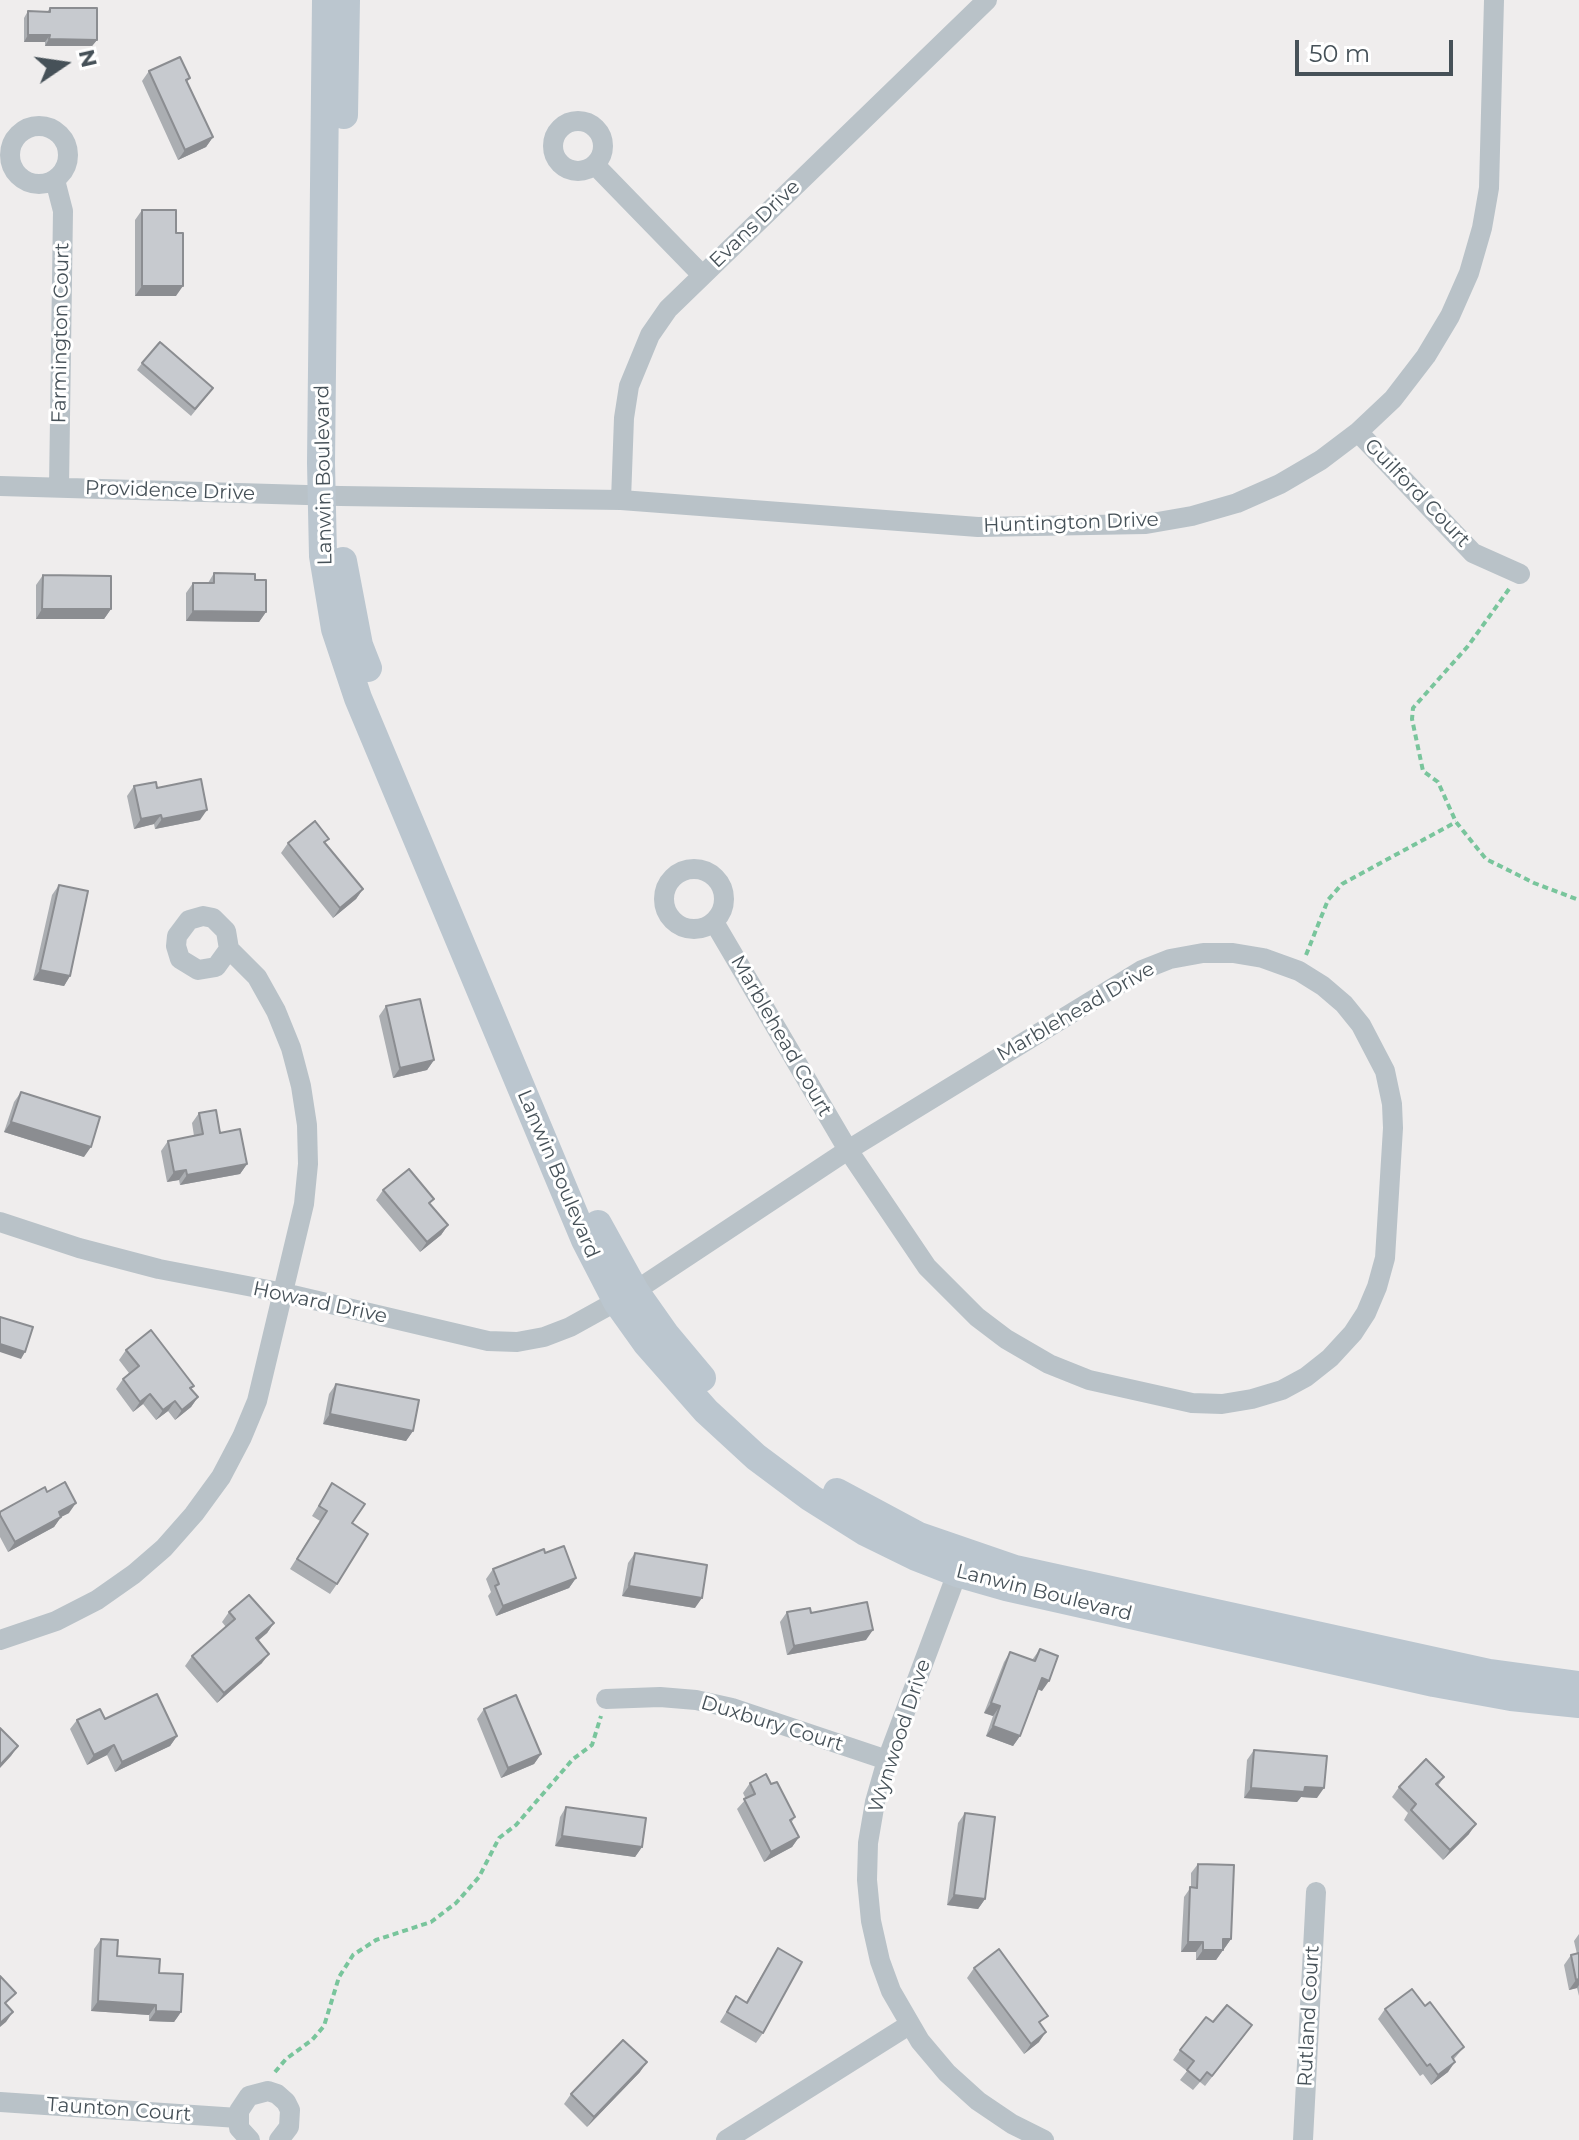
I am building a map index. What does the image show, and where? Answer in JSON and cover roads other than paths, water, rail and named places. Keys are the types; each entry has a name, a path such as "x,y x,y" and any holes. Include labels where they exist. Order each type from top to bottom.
{"street":[{"name":"Lanwin Boulevard","path":"326,0 331,496"},
{"name":"Lanwin Boulevard","path":"346,0 331,496 323,556 335,629 358,698 585,1240 626,1296 647,1344 706,1411 756,1457 811,1498 865,1532 916,1557 1015,1569 1473,1669 1579,1685"},
{"name":"Evans Drive","path":"621,500 624,418 629,386 638,358 668,309 987,0"},
{"name":"Huntington Drive","path":"331,496 621,500 978,527 1146,524 1192,516 1237,503 1280,484 1321,460 1358,432 1393,399 1426,356 1450,316 1469,273 1489,188 1494,0"},
{"path":"595,165 702,275"},
{"name":"Farmington Court","path":"55,180 63,211 59,487"},
{"name":"Guilford Court","path":"1358,432 1473,553 1520,574"},
{"name":"Providence Drive","path":"0,486 331,496"},
{"name":"Marblehead Court","path":"714,922 848,1150"},
{"path":"0,1640 56,1621 97,1600 164,1548 221,1477 257,1401 304,1204 308,1164 307,1125 291,1048 276,1011 257,977 229,949"},
{"name":"Marblehead Drive","path":"626,1296 848,1150 1129,978 1156,965 1203,953 1233,953 1263,958 1299,971 1333,995 1361,1025 1385,1071 1392,1104 1385,1258 1377,1287 1353,1333 1330,1358 1306,1377 1282,1390 1252,1399 1222,1404 1192,1403 1089,1380 1049,1364 1006,1339 945,1288 927,1267 848,1150"},
{"name":"Howard Drive","path":"0,1222 79,1248 159,1269 284,1293 488,1341 517,1342 544,1337 626,1296"},
{"name":"Lanwin Boulevard","path":"960,1563 1006,1587 1434,1683 1511,1697 1579,1704"},
{"name":"Wynwood Drive","path":"960,1563 887,1760 875,1802 868,1843 867,1880 871,1921 880,1961 909,2025 947,2073 978,2101 1012,2124 1044,2140"},
{"name":"Duxbury Court","path":"606,1699 660,1697 696,1700 732,1708 887,1760"},
{"name":"Rutland Court","path":"1303,2140 1316,1892"},
{"path":"726,2140 909,2025"},
{"path":"250,2140 239,2128 242,2102 249,2096 268,2091 277,2094 290,2110 289,2127 279,2140"},
{"name":"Taunton Court","path":"0,2102 238,2118"}]}
